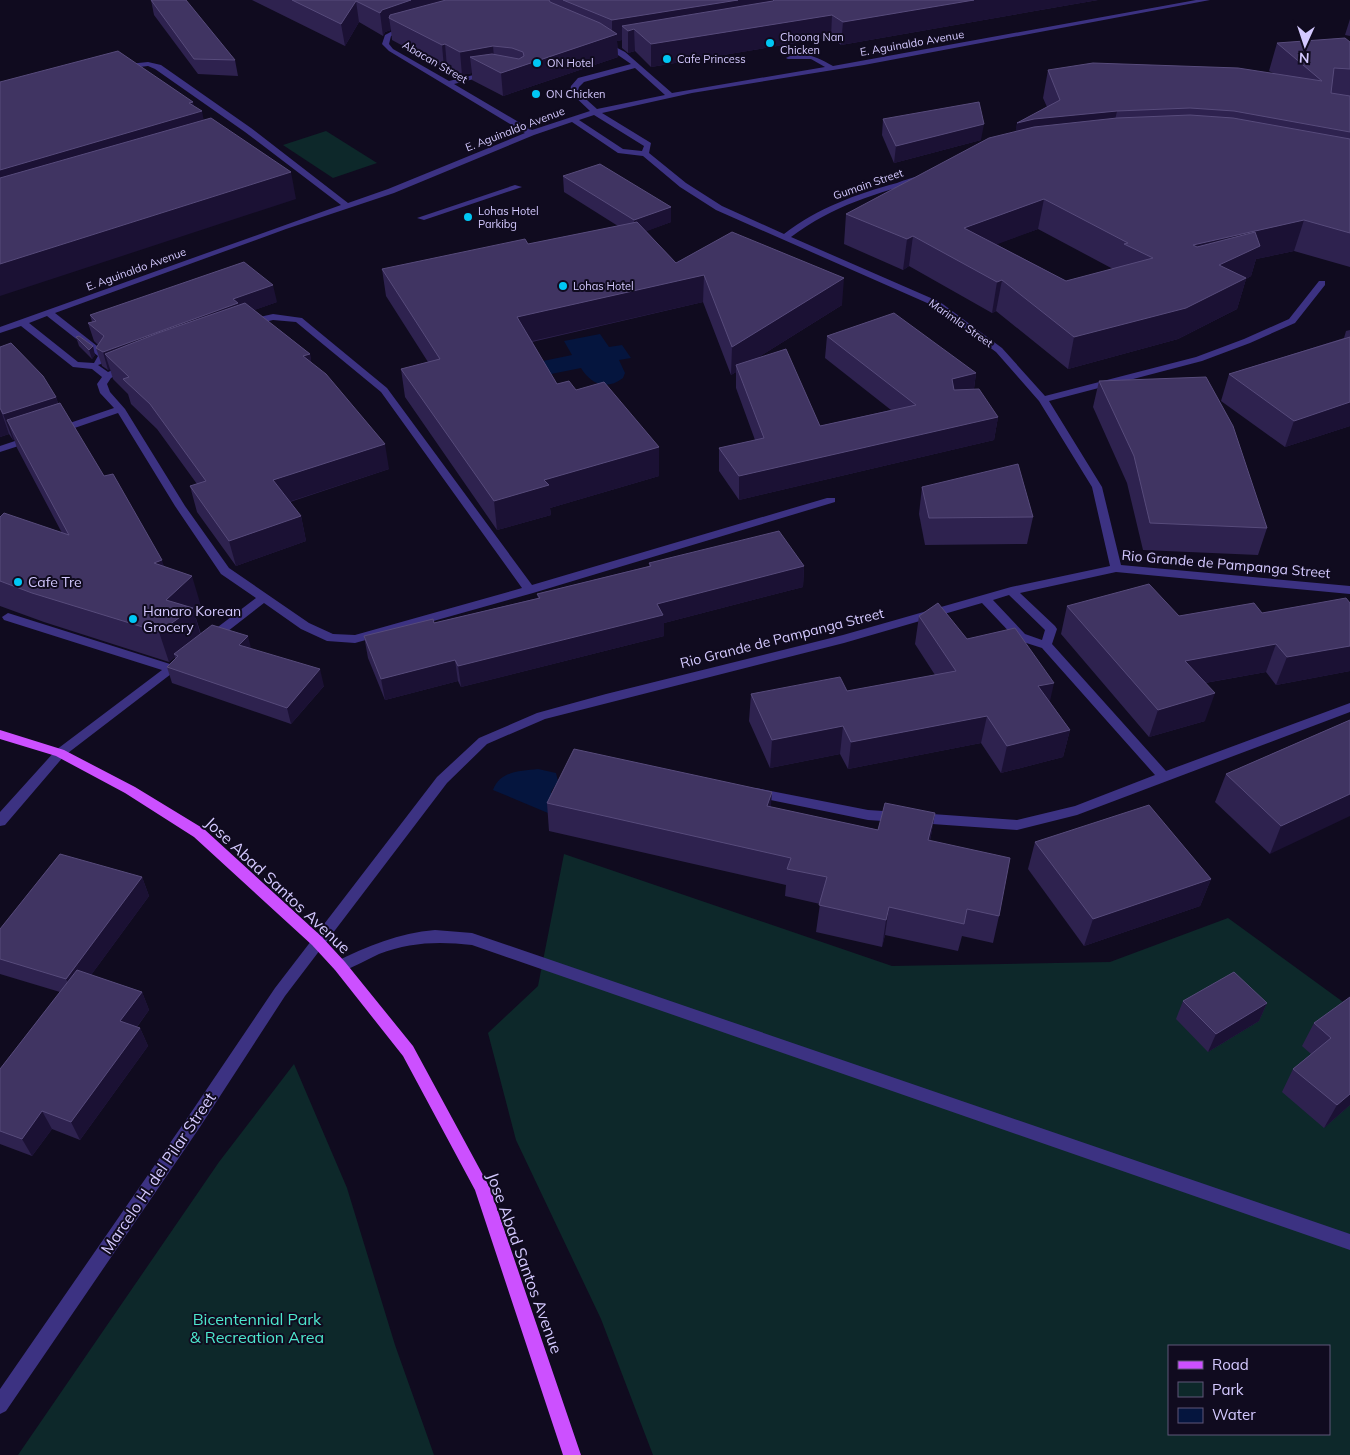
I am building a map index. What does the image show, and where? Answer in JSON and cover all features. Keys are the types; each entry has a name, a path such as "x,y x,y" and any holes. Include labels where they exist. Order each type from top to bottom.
{"main road":[{"name":"Jose Abad Santos Avenue","path":"0,734 60,753 130,790 199,833 317,941 340,966 408,1051 482,1188 572,1455"}],"street":[{"name":"E. Aguinaldo Avenue","path":"0,330 346,205 390,191 530,133 595,112 670,95 1207,0"},
{"name":"Abacan Street","path":"414,24 388,35 385,44 391,50 450,83 530,133"},
{"path":"595,39 611,46 637,65 650,81 670,95"},
{"path":"611,46 621,44"},
{"path":"790,58 812,58 831,68"},
{"path":"114,68 148,64 158,67 248,130 346,205"},
{"path":"595,112 574,92 575,86 581,80 637,65"},
{"path":"450,83 493,71"},
{"path":"650,81 666,78"},
{"name":"Marimla Street","path":"595,112 648,145 645,154 683,185 719,208 937,304 999,350 1043,400 1097,487 1116,568"},
{"path":"573,119 621,151 645,154"},
{"path":"239,133 248,130"},
{"name":"Gumain Street","path":"785,237 804,221 837,206 888,187 934,175"},
{"path":"421,218 518,187"},
{"path":"1043,400 1198,358 1247,342 1292,321 1322,283"},
{"path":"49,313 103,355 94,366"},
{"path":"242,325 269,316 288,316 299,320 384,390 529,590"},
{"path":"22,322 76,365 94,366 106,376"},
{"path":"134,365 106,376 102,384 105,393 120,409 180,506 225,571 306,626 331,638 355,638 529,590 831,500"},
{"path":"0,449 120,409"},
{"name":"Rio Grande de Pampanga Street","path":"317,941 442,780 483,741 541,716 597,700 844,639 1011,591 1116,568 1350,590"},
{"path":"1011,591 1051,629 1046,645"},
{"path":"0,821 60,753 263,598"},
{"path":"985,598 1022,636 1046,645 1165,778"},
{"path":"8,618 170,668"},
{"path":"743,790 868,815 1017,825 1077,810 1350,707"},
{"path":"340,966 384,944 413,938 448,935 472,939 1350,1242"},
{"name":"Marcelo H. del Pilar Street","path":"0,1405 194,1122 246,1041 317,941"}],"green space":[{"path":"326,131 377,163 333,178 283,145"},
{"path":"564,854 892,966 1110,962 1228,918 1350,1007 1350,1455 653,1455 601,1319 516,1140 488,1033 538,986"},
{"name":"Bicentennial Park & Recreation Area","path":"294,1064 347,1188 395,1345 434,1455 18,1455 219,1162"}],"water":[{"path":"600,334 609,347 622,345 631,358 619,360 625,373 623,378 617,382 605,385 594,382 581,368 551,374 543,361 572,355 564,341"},
{"path":"538,769 556,773 558,781 551,792 557,803 548,813 493,790 500,779 511,773"}],"building":[{"path":"151,0 186,0 235,60 194,59"},
{"path":"292,0 411,0 382,10 380,13 356,1 341,24"},
{"path":"446,0 549,0 600,23 617,34 501,73 470,57 492,54 519,59 524,56 523,52 512,48 493,46 460,52 389,18 390,15"},
{"path":"563,0 738,0 612,20"},
{"path":"774,0 974,0 843,22 832,15 651,44 634,29 628,31 622,26"},
{"path":"1345,38 1350,42 1350,69 1334,68 1331,93 1350,96 1350,132 1234,111 1190,108 1117,111 1034,119 1017,123 1060,100 1048,70 1093,63 1238,68 1322,81 1277,43"},
{"path":"118,51 193,102 189,103 202,111 0,170 0,82"},
{"path":"979,102 984,124 896,146 883,119"},
{"path":"1190,115 1233,118 1350,139 1350,233 1304,220 1193,245 1197,247 1255,232 1260,246 1219,265 1246,278 1186,308 1074,337 1002,280 997,282 913,236 907,239 846,214 989,138 1034,127 1117,118","holes":["1044,199 1128,243 1124,244 1153,258 1066,281 964,228"]},
{"path":"211,118 291,172 0,264 0,178"},
{"path":"600,164 671,207 634,220 563,176"},
{"path":"637,222 676,263 732,232 844,278 732,347 704,275 517,317 557,384 569,381 576,390 604,382 659,447 544,480 549,485 494,501 401,369 440,359 382,269 525,239 528,244"},
{"path":"244,262 273,285 233,299 238,303 103,352 96,348 104,336 88,323 96,321 90,315"},
{"path":"245,303 310,354 303,356 326,374 385,444 273,480 301,516 229,541 190,486 206,481 150,404 123,379 129,377 105,354 158,333"},
{"path":"894,313 976,373 952,379 954,390 979,389 998,417 739,476 719,448 764,438 736,365 786,349 820,426 916,405 827,336"},
{"path":"79,336 93,346 89,350 76,337"},
{"path":"1350,337 1350,402 1294,421 1229,374"},
{"path":"11,343 43,376 56,397 3,414 0,408 0,347"},
{"path":"1206,377 1233,426 1267,528 1150,523 1134,456 1099,381"},
{"path":"60,403 104,476 113,474 162,560 154,563 192,576 166,600 193,608 159,632 32,593 0,581 0,517 4,513 69,535 7,420"},
{"path":"1018,464 1033,517 929,518 922,487"},
{"path":"779,531 804,566 657,604 663,615 458,666 455,660 381,679 364,636 433,619 434,623 540,598 537,594 651,566 649,563"},
{"path":"1149,584 1179,616 1254,603 1262,613 1346,598 1350,603 1350,646 1287,657 1276,644 1185,661 1215,693 1158,710 1067,606"},
{"path":"938,603 967,639 1015,628 1054,683 1038,686 1070,730 1007,746 987,716 851,742 843,726 772,740 751,694 840,677 847,691 956,671 919,616"},
{"path":"212,625 248,636 239,645 320,669 287,708 167,667 178,656 174,654"},
{"path":"1350,720 1350,794 1281,826 1226,774"},
{"path":"574,749 772,792 767,806 878,830 885,803 935,813 928,840 1010,858 999,916 967,909 964,924 889,907 886,920 819,905 827,877 787,869 791,858 547,803"},
{"path":"1149,805 1211,879 1093,919 1035,842"},
{"path":"60,854 142,877 66,979 0,959 0,929"},
{"path":"77,970 142,992 120,1021 140,1028 71,1122 42,1111 22,1139 0,1131 0,1069"},
{"path":"1234,972 1267,1003 1216,1034 1183,1001"},
{"path":"1350,997 1350,1094 1337,1105 1293,1069 1331,1038 1314,1023"}],"place":[{"name":"Choong Nan Chicken","path":"770,43"},
{"name":"Cafe Princess","path":"667,59"},
{"name":"ON Hotel","path":"537,63"},
{"name":"ON Chicken","path":"536,94"},
{"name":"Lohas Hotel Parkibg","path":"468,217"},
{"name":"Lohas Hotel","path":"563,286"},
{"name":"Cafe Tre","path":"18,582"},
{"name":"Hanaro Korean Grocery","path":"133,619"}]}
